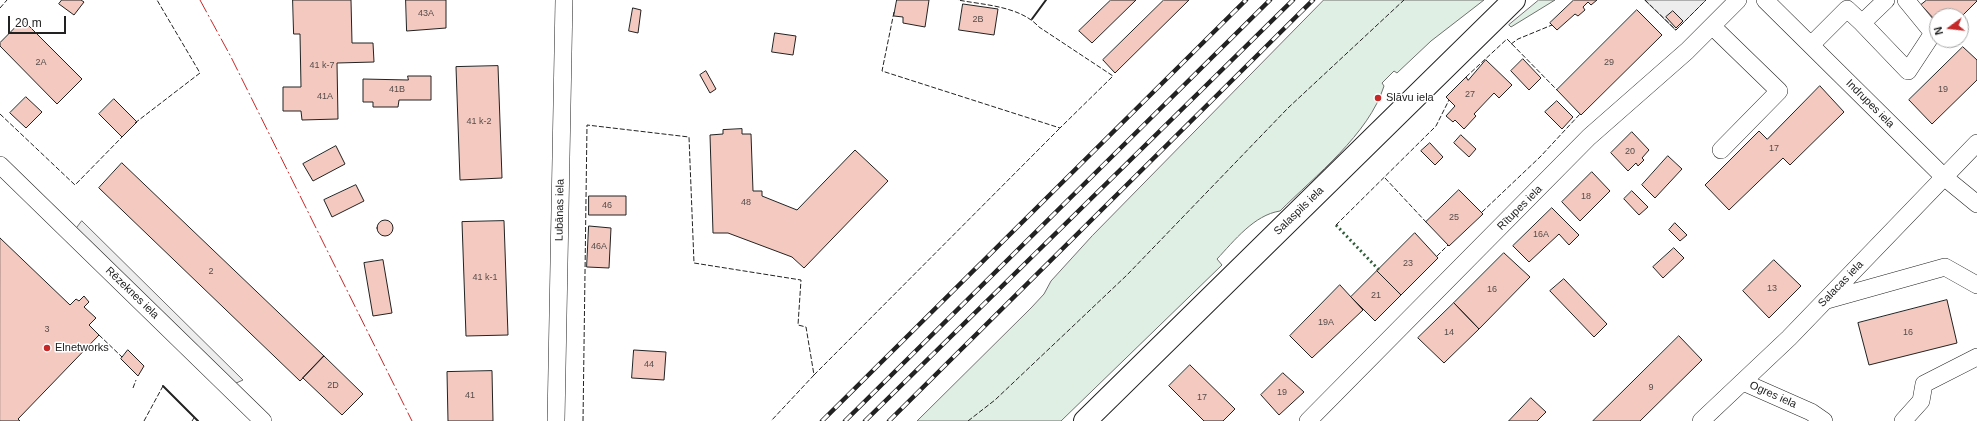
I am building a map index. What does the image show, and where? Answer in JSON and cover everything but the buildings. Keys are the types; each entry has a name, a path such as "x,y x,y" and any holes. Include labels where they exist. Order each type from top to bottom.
{"street":[{"name":"Lubānas iela","path":"556,421 564,0"},
{"name":"Salaspils iela","path":"1085,421 1514,0"},
{"name":"Rītupes iela","path":"1308,421 1589,137 1687,51 1738,0"},
{"name":"Indrupes iela","path":"1765,0 1944,177 1977,204"},
{"path":"1862,23 1886,0"},
{"path":"1811,45 1843,4 1908,71 1933,33 1906,0"},
{"path":"1712,26 1779,91 1720,150"},
{"name":"Salacas iela","path":"1701,421 1743,382 1825,300 1977,143"},
{"name":"Rēzeknes iela","path":"0,165 263,421"},
{"path":"1825,300 1945,267 1977,285"},
{"path":"1903,421 1921,401 1924,384 1977,357"},
{"name":"Ogres iela","path":"1743,382 1811,412 1824,421"}],"green space":[{"path":"1324,0 1484,0 1431,41 1397,73 1394,71 1382,83 1384,86 1377,104 1366,121 1340,153 1280,211 1271,213 1253,223 1245,230 1217,259 1222,265 1061,421 917,421 1031,308 1044,294 1051,281 1092,236"},
{"path":"1539,0 1555,0 1511,27 1509,25"}],"shaded area":[{"path":"1645,0 1706,0 1676,30"},
{"path":"82,221 243,380 234,384 76,229"}],"railway":[{"path":"822,421 1246,0"},
{"path":"845,421 1270,0"},
{"path":"865,421 1293,0"},
{"path":"889,421 1313,0"}],"hedge":[{"path":"1336,225 1379,270"}],"fence":[{"path":"0,8 7,0"},
{"path":"135,123 200,73 157,0"},
{"path":"894,12 882,71 1060,128 1113,76 1022,15 990,5 958,0"},
{"path":"968,421 995,400 1127,275 1288,108 1404,0"},
{"path":"1645,0 1676,30 1706,0"},
{"path":"1511,44 1518,39 1552,25"},
{"path":"1466,77 1507,39 1557,90"},
{"path":"1336,225 1436,126 1449,100"},
{"path":"0,114 75,185 123,136"},
{"path":"1482,212 1540,157 1580,114"},
{"path":"583,421 587,125 689,137 694,263 801,280 798,325 806,327 814,375 771,421"},
{"path":"814,375 1060,128"},
{"path":"1385,178 1426,222"},
{"path":"1437,256 1448,245"},
{"path":"99,335 122,357"},
{"path":"133,388 136,380"},
{"path":"144,421 163,386"}],"wall":[{"path":"1032,19 1046,0"},
{"path":"163,386 198,421"}],"power":[{"path":"200,0 231,57 412,421"}],"place":[{"name":"Slāvu iela","path":"1378,98"},
{"name":"Elnetworks","path":"47,348"}]}
